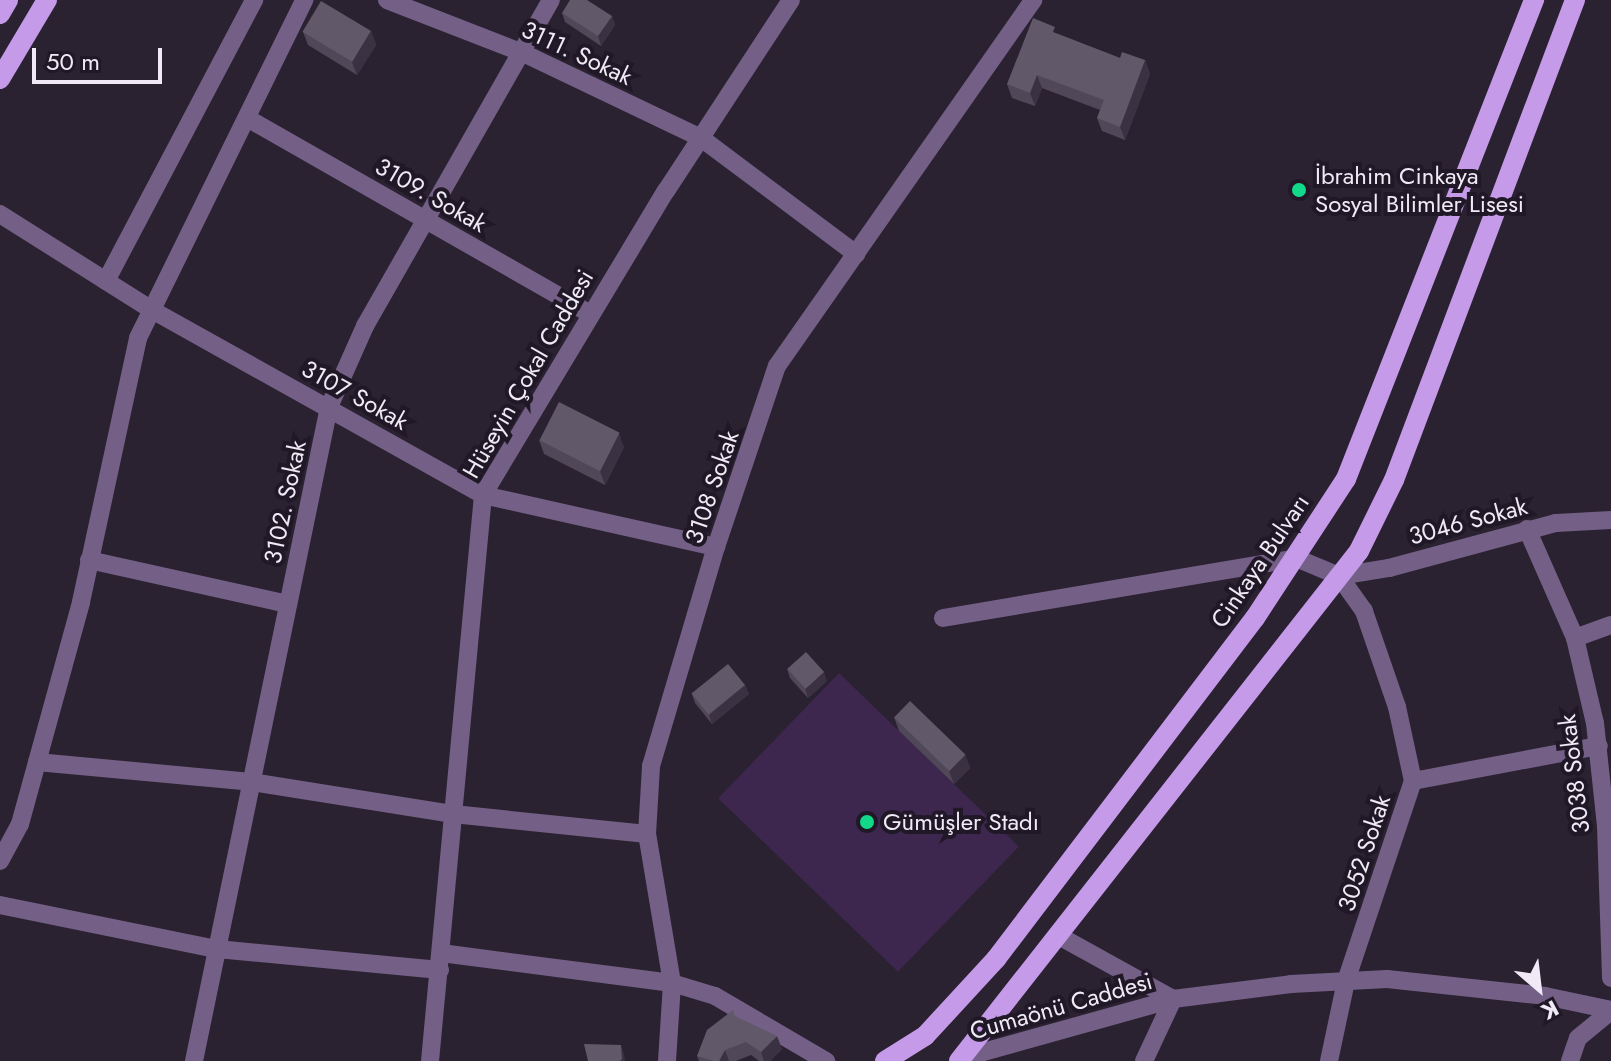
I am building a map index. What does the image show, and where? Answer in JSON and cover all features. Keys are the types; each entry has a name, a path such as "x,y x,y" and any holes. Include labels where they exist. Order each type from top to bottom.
{"main road":[{"path":"0,14 8,0"},
{"path":"0,79 47,0"},
{"name":"Cinkaya Bulvarı","path":"885,1061 925,1036 967,994 1296,558 1346,479 1534,0"},
{"path":"960,1060 1359,551 1394,480 1575,0"}],"street":[{"path":"106,281 254,0"},
{"path":"0,861 20,824 37,762 89,560 138,338 304,0"},
{"name":"3111. Sokak","path":"387,0 523,53 701,138 856,254"},
{"name":"3102. Sokak","path":"194,1061 329,407 365,326 551,0"},
{"name":"Hüseyin Çokal Caddesi","path":"430,1061 483,495 590,314 791,0"},
{"name":"3108 Sokak","path":"667,1061 672,983 647,834 651,766 716,547 777,366 1033,0"},
{"name":"3109. Sokak","path":"247,118 590,314"},
{"name":"3107 Sokak","path":"0,214 152,310 483,495 716,547"},
{"name":"3046 Sokak","path":"1339,576 1389,568 1527,529 1611,520"},
{"name":"3038 Sokak","path":"1527,529 1575,638 1599,746 1611,978"},
{"path":"943,618 1296,558 1339,576"},
{"path":"89,560 288,604"},
{"name":"3052 Sokak","path":"1329,1061 1346,981 1413,781 1397,707 1364,611 1339,576"},
{"path":"1575,638 1611,625"},
{"path":"1413,781 1599,746"},
{"path":"37,762 251,782 453,814 647,834"},
{"path":"0,905 217,949 440,962 672,983 715,996 826,1061"},
{"name":"Cumaönü Caddesi","path":"1059,936 1173,999"},
{"name":"Cumaönü Caddesi","path":"960,1060 1173,999 1346,981 1387,979 1482,989 1611,1010"},
{"path":"1144,1061 1173,999"},
{"path":"1570,1061 1578,1038 1611,1010"}],"shaded area":[{"name":"Gümüşler Stadı","path":"839,673 1019,847 898,972 718,798"}],"building":[{"path":"570,0 587,0 612,16 598,36 562,13"},
{"path":"321,1 371,31 352,62 302,32"},
{"path":"1033,18 1055,27 1053,32 1120,58 1122,52 1145,60 1120,127 1097,118 1104,100 1037,75 1030,93 1007,84"},
{"path":"559,402 620,433 600,471 539,440"},
{"path":"806,652 824,672 805,689 787,669"},
{"path":"728,664 745,685 708,715 691,694"},
{"path":"910,701 965,754 949,771 894,718"},
{"path":"733,1010 735,1016 777,1036 761,1052 746,1042 725,1050 719,1061 697,1056 707,1030"},
{"path":"584,1044 621,1045 622,1059 588,1061"}],"place":[{"name":"İbrahim Cinkaya Sosyal Bilimler Lisesi","path":"1299,190"},
{"name":"Gümüşler Stadı","path":"867,822"}]}
